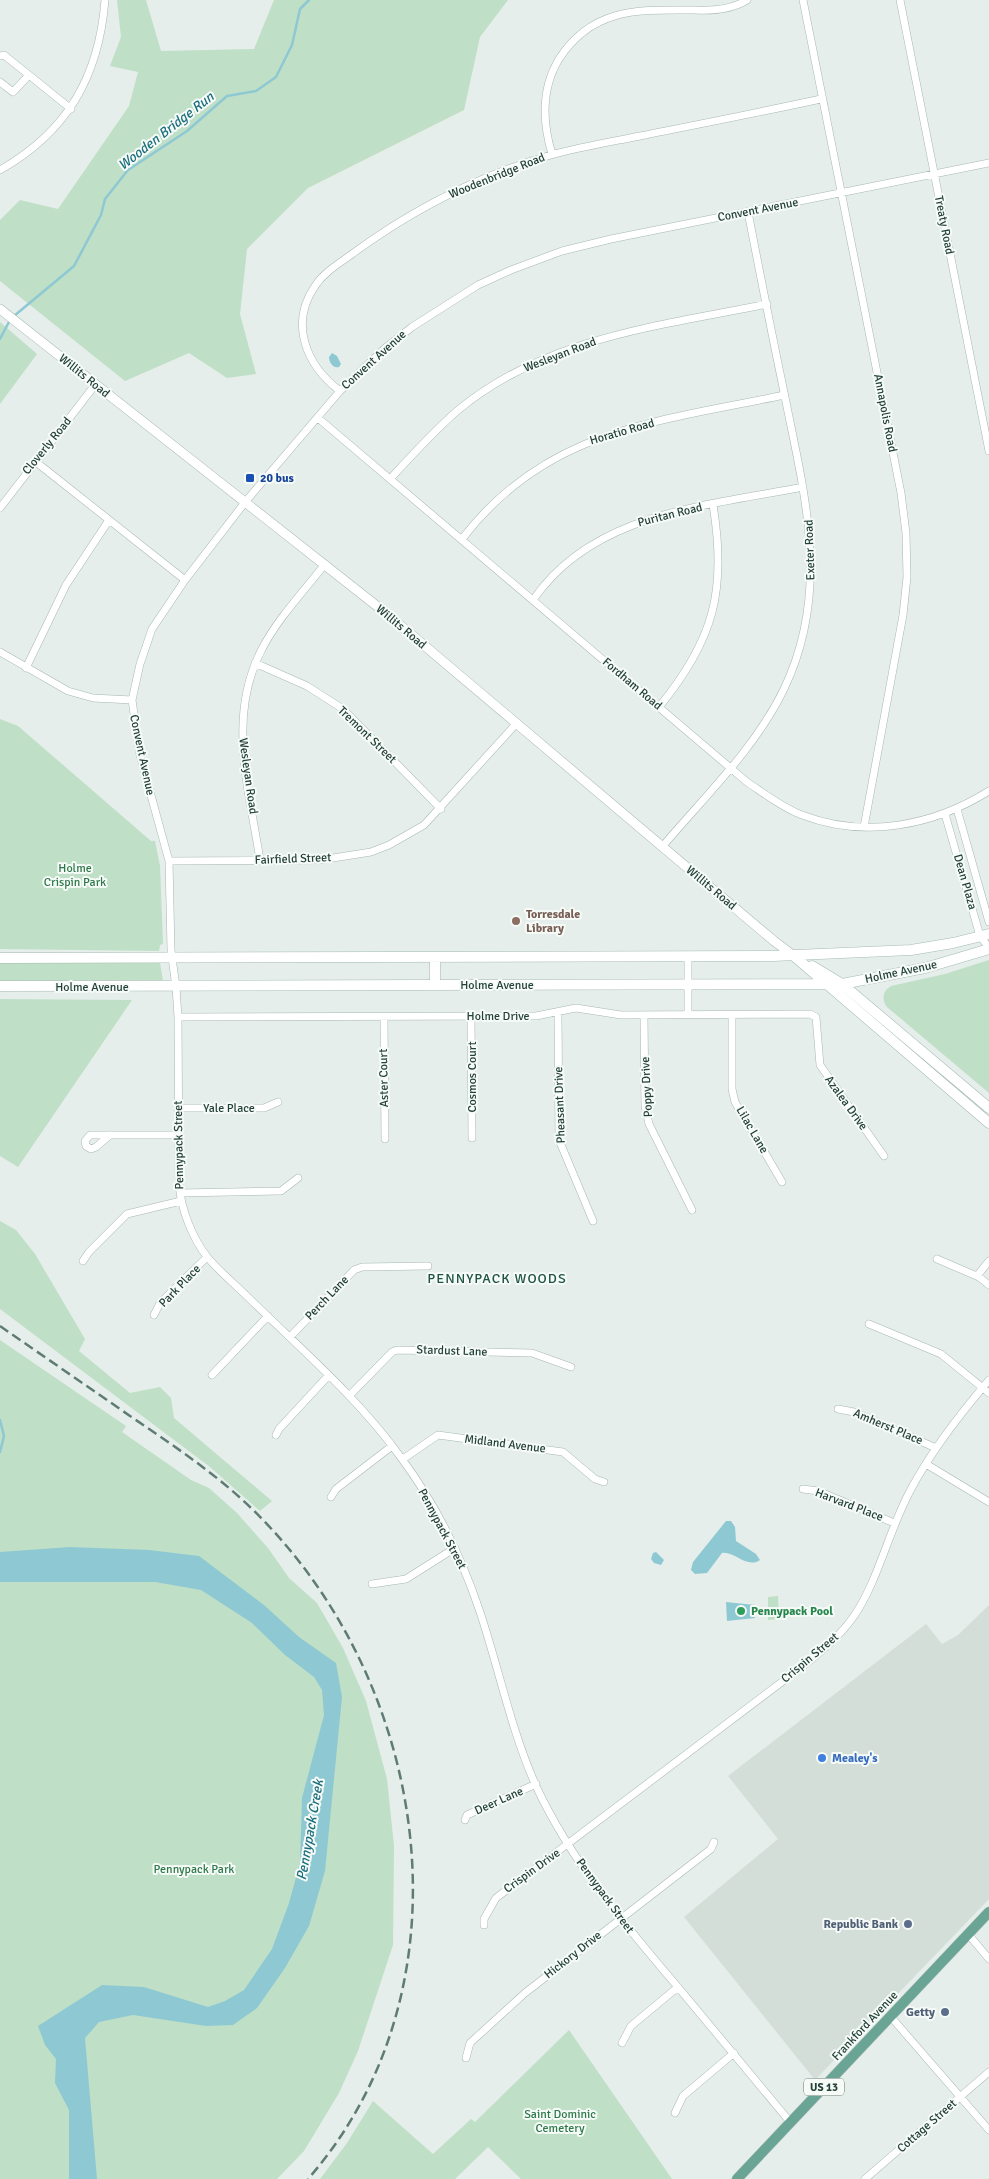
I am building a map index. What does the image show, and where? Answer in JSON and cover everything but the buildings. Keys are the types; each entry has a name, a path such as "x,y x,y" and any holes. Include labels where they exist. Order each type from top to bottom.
{"main road":[{"name":"Holme Avenue","path":"0,958 794,956 896,952 940,946 984,935"},
{"name":"Holme Avenue","path":"0,986 842,984 925,968 989,948"},
{"name":"Willits Road","path":"794,956 842,984 989,1108"},
{"name":"Willits Road","path":"794,956 824,984 989,1123"},
{"path":"435,958 435,985"},
{"name":"Frankford Avenue","path":"737,2179 989,1912"}],"street":[{"path":"0,170 21,158 41,142 71,109 84,85 98,48 105,0"},
{"path":"552,154 547,140 544,104 548,83 565,50 580,34 600,21 621,13 637,10 713,10 728,8 747,0"},
{"name":"Annapolis Road","path":"803,0 821,99 901,493 906,534 907,577 903,615 864,827"},
{"name":"Treaty Road","path":"900,0 989,451"},
{"path":"0,56 4,56 71,109"},
{"path":"0,82 13,92 28,75"},
{"name":"Woodenbridge Road","path":"340,391 326,381 310,359 304,342 303,323 306,304 316,285 332,269 378,235 417,211 464,187 552,154 821,99"},
{"name":"Convent Avenue","path":"172,957 168,861 140,755 132,700 140,664 152,629 185,580 246,502 340,391 384,348 412,327 478,285 511,270 562,252 611,239 989,163"},
{"name":"Exeter Road","path":"662,847 730,767 769,717 784,689 801,642 808,615 812,570 811,538 803,486 748,212"},
{"name":"Wesleyan Road","path":"390,478 424,441 458,410 519,371 549,356 612,335 767,304"},
{"name":"Willits Road","path":"0,309 325,564 794,956"},
{"name":"Cloverly Road","path":"0,508 95,385"},
{"name":"Horatio Road","path":"462,539 508,490 529,473 577,446 632,427 784,395"},
{"name":"Fordham Road","path":"318,418 730,767 776,802 802,815 832,823 864,827 918,823 957,809 989,792"},
{"path":"36,462 185,580"},
{"name":"Puritan Road","path":"533,600 562,566 584,548 604,537 652,518 803,486"},
{"path":"660,707 693,661 704,640 711,618 718,580 719,553 713,505"},
{"path":"26,668 66,585 109,520"},
{"name":"Wesleyan Road","path":"260,860 241,745 244,702 255,663 273,632 325,564"},
{"path":"0,652 74,693 93,698 132,700"},
{"name":"Tremont Street","path":"255,663 307,686 343,710 441,809"},
{"name":"Fairfield Street","path":"168,861 320,860 371,852 408,836 424,825 441,809 516,724"},
{"name":"Dean Plaza","path":"957,809 989,922"},
{"name":"Dean Plaza","path":"945,814 989,948"},
{"name":"Pennypack Street","path":"172,957 178,1017 180,1193 189,1223 207,1257 349,1396 403,1460 455,1548 480,1612 514,1726 536,1784 569,1844 620,1919 791,2123"},
{"path":"688,957 688,1014"},
{"name":"Holme Drive","path":"178,1017 536,1016 576,1008 621,1015 810,1014 816,1017"},
{"name":"Pheasant Drive","path":"558,1013 559,1140 593,1221"},
{"name":"Poppy Drive","path":"644,1015 645,1106 649,1124 692,1210"},
{"name":"Lilac Lane","path":"732,1015 732,1090 736,1102 782,1182"},
{"name":"Cosmos Court","path":"472,1016 472,1138"},
{"name":"Aster Court","path":"384,1017 385,1139"},
{"name":"Azalea Drive","path":"816,1017 820,1065 884,1156"},
{"name":"Yale Place","path":"178,1108 264,1108 278,1102"},
{"path":"110,1135 178,1135"},
{"path":"180,1193 281,1191 298,1178"},
{"path":"83,1261 89,1252 127,1214 181,1201"},
{"name":"Park Place","path":"154,1316 160,1303 207,1257"},
{"path":"937,1260 976,1276 989,1285"},
{"path":"976,1276 989,1261"},
{"name":"Perch Lane","path":"290,1337 354,1270 362,1267 428,1266"},
{"path":"212,1375 268,1316"},
{"path":"869,1324 940,1354 986,1390"},
{"name":"Stardust Lane","path":"349,1396 392,1352 397,1350 532,1353 571,1367"},
{"path":"276,1435 279,1429 328,1376"},
{"name":"Crispin Street","path":"569,1844 834,1641 862,1602 894,1523 926,1464 936,1448 986,1390 989,1380"},
{"name":"Amherst Place","path":"838,1409 854,1412 936,1448"},
{"name":"Midland Avenue","path":"403,1460 438,1436 563,1452 604,1482"},
{"path":"331,1497 336,1489 392,1446"},
{"name":"Amherst Place","path":"926,1464 989,1502"},
{"name":"Harvard Place","path":"803,1489 818,1491 894,1523"},
{"path":"372,1584 406,1579 455,1548"},
{"name":"Deer Lane","path":"465,1820 468,1815 536,1784"},
{"name":"Hickory Drive","path":"466,2058 470,2043 524,1992 711,1849 714,1842"},
{"name":"Crispin Drive","path":"484,1925 484,1919 496,1898 569,1844"},
{"path":"968,1934 989,1958"},
{"path":"622,2042 631,2026 678,1987"},
{"path":"891,2017 989,2130"},
{"path":"675,2113 683,2096 734,2053"},
{"name":"Cottage Street","path":"865,2179 989,2072"}],"shaded area":[{"path":"989,1605 989,1899 815,2080 684,1917 778,1839 728,1776 926,1624 942,1644 958,1635"}],"green space":[{"path":"117,0 146,0 161,51 254,49 274,0 508,0 480,37 464,110 308,188 247,249 240,314 256,374 227,378 189,353 125,381 0,281 0,220 20,200 58,209 129,106 138,72 110,66 121,37"},
{"path":"0,322 37,354 0,404"},
{"name":"Holme Crispin Park","path":"0,719 18,726 151,841 155,841 160,866 163,944 160,945 159,951 0,949"},
{"path":"989,960 989,1093 887,1007 884,998 885,993 891,986 945,974"},
{"path":"0,963 160,963 163,981 0,982"},
{"path":"0,999 132,1000 18,1167 0,1156"},
{"path":"0,1221 16,1230 35,1254 85,1339 79,1351 130,1393 160,1387 171,1398 174,1418 272,1501 260,1511 210,1467 0,1309"},
{"name":"Pennypack Park","path":"0,1340 126,1426 122,1432 191,1480 209,1488 237,1513 268,1548 289,1578 317,1603 343,1648 366,1701 387,1779 394,1846 393,1945 358,2051 339,2093 304,2151 277,2179 0,2179"},
{"path":"778,1596 779,1619 768,1620 768,1597"},
{"name":"Saint Dominic Cemetery","path":"569,2030 672,2179 521,2179 488,2147 455,2179 320,2179 347,2143 373,2101 433,2154 471,2119 475,2122"}],"water":[{"path":"332,353 337,356 341,364 339,367 333,366 331,363 329,357"},
{"path":"726,1521 731,1521 735,1527 736,1541 756,1554 760,1560 750,1562 727,1553 722,1553 707,1573 695,1574 691,1570 693,1562"},
{"name":"Pennypack Creek","path":"70,1547 149,1550 199,1556 264,1605 299,1637 336,1663 342,1697 325,1871 309,1926 285,1968 257,2008 233,2025 206,2026 133,2015 99,2022 85,2038 97,2179 69,2179 69,2110 55,2083 56,2059 45,2045 38,2026 102,1985 144,1987 208,2007 225,2001 244,1990 272,1949 289,1903 300,1863 302,1798 324,1715 322,1690 314,1677 285,1655 252,1623 201,1590 155,1582 0,1582 0,1552"},
{"path":"656,1552 664,1560 661,1565 654,1563 651,1559 653,1553"},
{"name":"Pennypack Pool","path":"726,1602 755,1605 755,1618 727,1621"}],"waterway":[{"name":"Wooden Bridge Run","path":"14,316 74,266 101,215 105,199 128,170 187,131 227,96 256,91 276,77 292,45 300,9 309,0"},
{"name":"Wooden Bridge Run","path":"0,339 10,320"},
{"name":"Wooden Bridge Run","path":"0,1420 4,1436 0,1452"}],"railway":[{"path":"0,1326 182,1452 232,1491 263,1520 320,1590 364,1669 395,1754 411,1843 411,1933 395,2020 361,2103 308,2179"}],"place":[{"name":"20 bus","path":"250,478"},
{"name":"Torresdale Library","path":"516,921"},
{"name":"Pennypack Pool","path":"741,1611"},
{"name":"Mealey's","path":"822,1758"},
{"name":"Republic Bank","path":"908,1924"},
{"name":"Getty","path":"945,2012"}],"district":[{"name":"PENNYPACK WOODS","path":"497,1278"}]}
